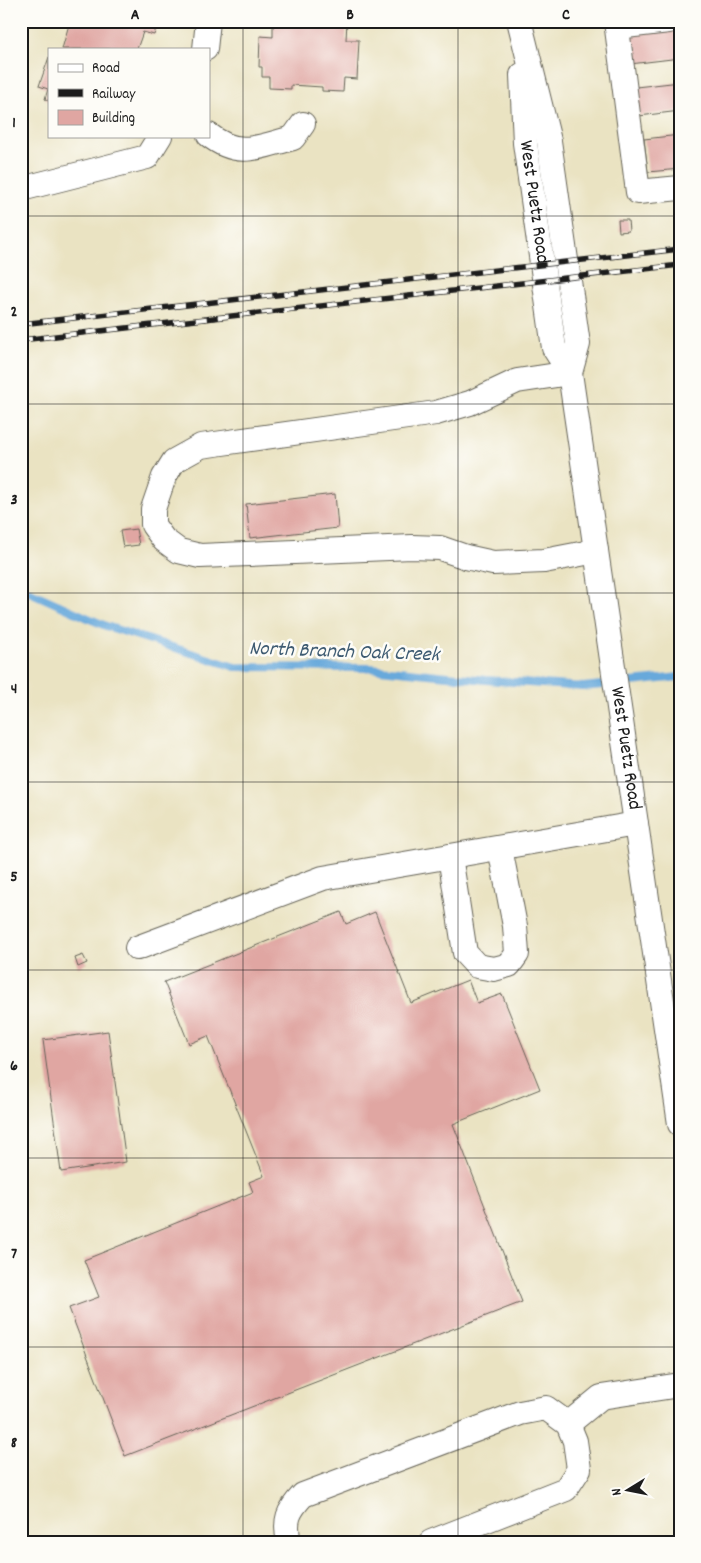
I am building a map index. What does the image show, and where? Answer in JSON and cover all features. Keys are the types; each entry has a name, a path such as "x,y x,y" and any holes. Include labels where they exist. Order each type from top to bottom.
{"street":[{"path":"205,48 208,21"},
{"path":"669,21 616,24 638,192 680,188"},
{"name":"West Puetz Road","path":"526,22 548,140 578,344 570,373 636,824 675,1062 679,1115"},
{"path":"210,136 220,144 245,150 294,138 303,124"},
{"path":"21,189 147,157 159,138"},
{"path":"570,373 517,381 470,403 436,413 201,446 174,461 164,477 153,508 153,525 164,540 178,551 200,556 412,547 440,548 466,557 493,563 544,561 596,551"},
{"path":"137,948 323,878 636,824"},
{"path":"450,856 465,953 477,966 494,969 508,965 517,954 516,926 500,848"},
{"path":"568,1424 601,1397 680,1385"},
{"path":"289,1542 286,1527 292,1507 303,1495 520,1413 546,1408 568,1424 575,1442 579,1469 566,1488 431,1542"}],"building":[{"path":"70,21 158,21 154,35 143,32 137,48 62,48"},
{"path":"273,21 347,21 346,40 359,40 357,79 344,78 343,92 322,91 322,87 291,85 291,89 269,88 269,77 262,77 262,67 259,67 260,36 273,37"},
{"path":"680,29 680,58 630,64 627,34"},
{"path":"48,60 48,89 39,86"},
{"path":"680,82 680,111 639,116 636,87"},
{"path":"48,89 48,100 45,99"},
{"path":"680,135 680,169 648,172 644,139"},
{"path":"618,220 628,220 629,231 619,232"},
{"path":"335,494 338,528 250,538 246,504"},
{"path":"136,529 139,545 123,547 120,531"},
{"path":"341,912 346,924 375,912 411,1003 468,980 477,1003 502,994 540,1089 453,1124 522,1302 125,1456 69,1308 99,1297 84,1260 253,1192 249,1182 264,1176 208,1036 189,1044 164,982"},
{"path":"83,955 87,963 78,967 75,958"},
{"path":"108,1031 126,1162 61,1172 43,1040"}],"waterway":[{"name":"North Branch Oak Creek","path":"21,588 106,626 235,667 370,668 486,680 583,687 680,677"}],"railway":[{"path":"21,324 680,249"},
{"path":"21,340 680,265"}]}
